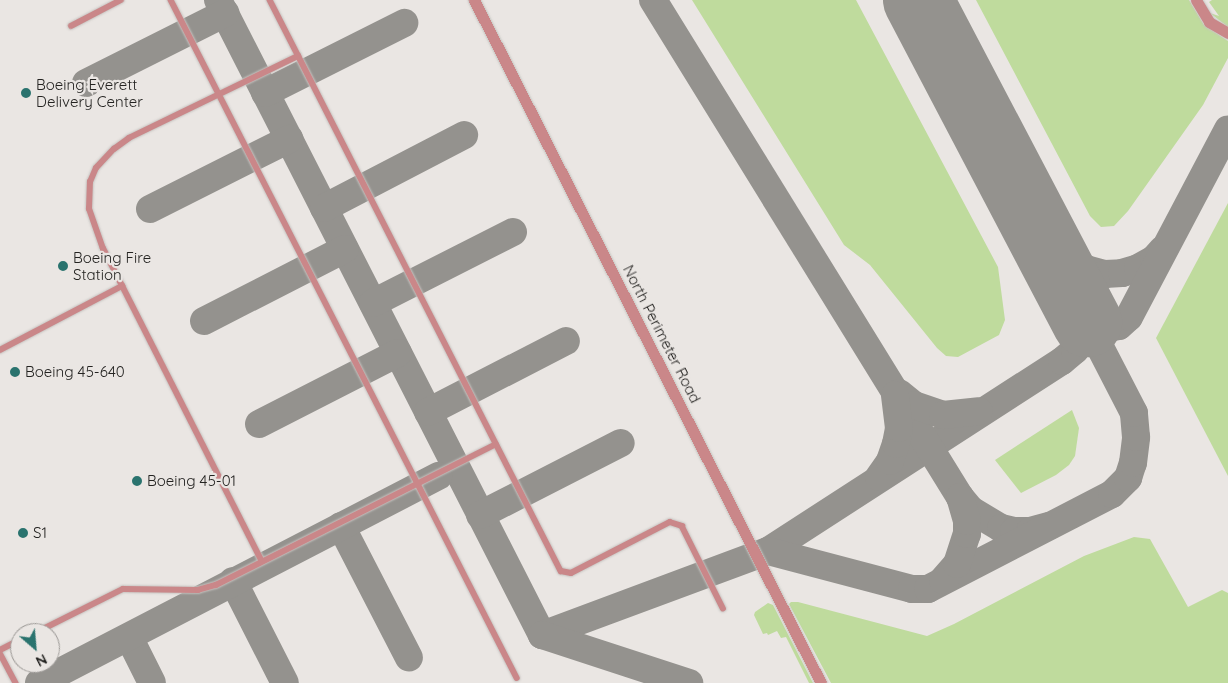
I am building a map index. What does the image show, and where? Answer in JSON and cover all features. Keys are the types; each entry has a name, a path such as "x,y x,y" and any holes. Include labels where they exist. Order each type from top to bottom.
{"street":[{"name":"North Perimeter Road","path":"474,0 821,683"},
{"path":"1196,0 1209,22 1228,33"}],"lane":[{"path":"71,26 121,0"},
{"path":"171,0 218,96 517,678"},
{"path":"270,0 561,571 571,573 670,522 682,526 723,608"},
{"path":"262,562 97,234 89,209 90,182 96,168 114,148 129,138 298,56"},
{"path":"0,350 122,286"},
{"path":"55,623 123,589 198,590 216,585 496,444"},
{"path":"0,652 16,683"}],"green space":[{"path":"692,0 856,0 998,267 1005,320 999,335 958,357 946,356 937,348 870,265 844,245"},
{"path":"976,0 1189,0 1204,25 1228,41 1228,58 1203,105 1128,211 1114,226 1101,227 1090,216"},
{"path":"1212,0 1228,0 1228,27 1210,13 1219,16 1209,2"},
{"path":"1228,203 1228,476 1156,338"},
{"path":"1072,410 1079,428 1075,456 1069,465 1056,475 1021,493 995,460"},
{"path":"1134,537 1150,539 1188,607 1222,590 1228,593 1228,683 831,683 789,604 791,602 798,602 927,636 954,624 1084,556"},
{"path":"768,603 773,605 813,683 809,683 786,637 781,638 777,631 768,635 767,633 763,634 754,615 755,612"}],"taxiway":[{"path":"218,0 542,635 768,551 1062,361 1075,350 1084,337 1087,322"},
{"path":"653,0 960,497 971,510 1001,528 1014,531 1030,531 1049,526"},
{"path":"86,83 225,13"},
{"path":"265,93 404,23"},
{"path":"1087,322 1096,324 1103,329 1119,326 1129,317 1228,129"},
{"path":"324,208 464,135"},
{"path":"150,209 289,139"},
{"path":"373,303 513,232"},
{"path":"1042,237 1064,255 1086,269 1105,274 1122,273 1138,268 1154,259 1162,250"},
{"path":"204,321 345,249"},
{"path":"768,551 912,589 928,589 1112,494 1128,478 1133,463 1136,437 1134,413 1087,322"},
{"path":"428,412 566,341"},
{"path":"259,424 398,353"},
{"path":"899,393 914,405 943,415 979,411"},
{"path":"879,477 890,461 896,444 899,428 895,395"},
{"path":"480,515 621,443"},
{"path":"39,683 439,476"},
{"path":"943,580 957,564 967,534 967,521 960,497"},
{"path":"341,526 409,658"},
{"path":"233,581 285,683"},
{"path":"542,635 689,683"},
{"path":"129,637 152,683"}],"runway":[{"path":"918,0 1087,322"}],"place":[{"name":"Boeing Everett Delivery Center","path":"26,93"},
{"name":"Boeing Fire Station","path":"63,266"},
{"name":"Boeing 45-640","path":"15,372"},
{"name":"Boeing 45-01","path":"137,481"},
{"name":"S1","path":"23,533"}]}
